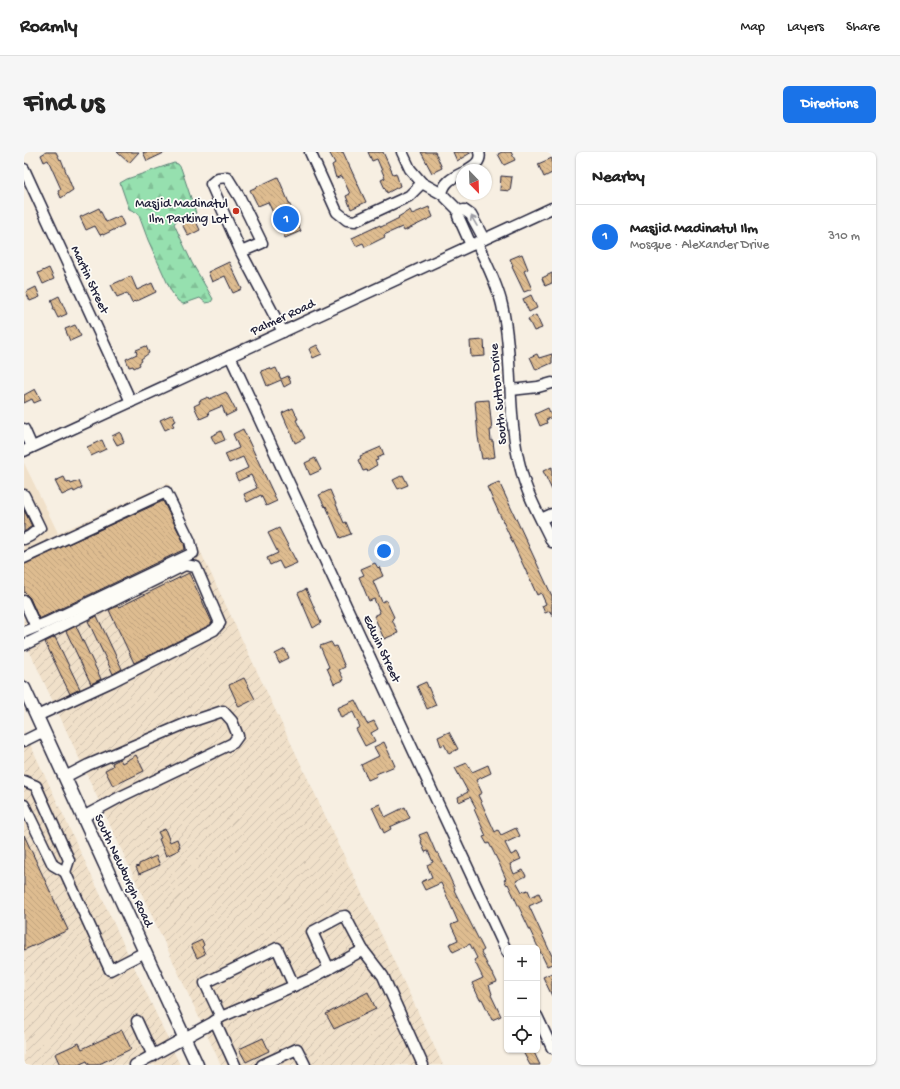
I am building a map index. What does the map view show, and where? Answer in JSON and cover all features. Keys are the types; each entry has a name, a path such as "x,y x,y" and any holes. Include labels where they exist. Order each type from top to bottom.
{"main road":[{"name":"South Newburgh Road","path":"24,688 27,703 37,716 197,1065"}],"street":[{"path":"310,152 337,212 346,220 354,221 409,196 422,183"},
{"path":"402,152 410,169 422,183 442,194 459,211 458,216 478,242"},
{"path":"476,164 480,155 479,152"},
{"name":"Martin Street","path":"24,169 131,402"},
{"path":"442,194 445,184 456,176"},
{"path":"242,252 262,243 240,198 227,177 218,178 211,184 242,252 283,332"},
{"name":"Palmer Road","path":"28,449 552,208"},
{"path":"459,211 464,210 471,215 478,242"},
{"name":"South Sutton Drive","path":"478,242 494,280 502,304 506,327 519,464 525,483 552,542"},
{"name":"Edwin Street","path":"230,356 504,946"},
{"path":"511,390 538,387 552,383"},
{"path":"24,429 28,449"},
{"path":"24,558 166,492 190,541 193,552 24,632"},
{"path":"24,495 40,528 24,539"},
{"path":"541,519 552,514"},
{"path":"24,645 186,565 196,567 220,623 214,630 37,716"},
{"path":"24,601 36,627"},
{"path":"65,777 88,765 173,729 223,711 232,721 238,736 233,743 122,796 83,817"},
{"path":"24,741 44,732"},
{"path":"24,781 36,786 69,860 65,872"},
{"path":"24,805 53,865 65,872 110,970 145,952"},
{"path":"329,969 312,932 340,917 345,916 363,950 383,976 423,1065"},
{"path":"235,1065 205,983 277,948 294,986"},
{"path":"138,1064 218,1019 310,980 363,950"},
{"path":"537,1017 552,1048"},
{"path":"137,1021 153,1056"},
{"path":"262,1065 297,1049 305,1065"}],"shaded area":[{"path":"24,463 58,533 24,549"},
{"path":"168,483 443,1065 221,1065 24,639 24,549"},
{"path":"24,731 180,1065 24,1065"}],"green space":[{"path":"174,163 178,164 181,168 196,213 176,221 174,224 192,263 213,299 211,302 206,303 200,298 183,304 178,301 171,291 148,240 138,213 129,209 120,183 127,179"}],"building":[{"path":"46,152 56,152 60,160 61,159 73,190 61,198 58,191 61,189 48,160 44,162 41,155"},
{"path":"117,152 139,152 129,163"},
{"path":"143,152 166,152 147,161"},
{"path":"329,152 343,152 366,202 351,209 346,196 350,194 342,176 336,178 332,165 335,163"},
{"path":"368,152 383,152 393,174 396,173 400,186 387,193 381,180 385,178 377,159 372,161"},
{"path":"421,152 435,152 442,168 432,173"},
{"path":"453,152 472,152 457,161"},
{"path":"502,152 511,152 515,160 504,165 498,154"},
{"path":"552,158 552,173 544,177 538,164"},
{"path":"501,176 512,177 510,191 500,190"},
{"path":"278,177 301,231 285,238 268,202 258,206 250,190"},
{"path":"429,207 433,217 404,231 402,227 384,235 385,237 365,247 363,243 356,246 352,238 380,225 381,227 399,218 398,217 410,210 412,214"},
{"path":"99,208 106,222 120,216 124,225 103,235 100,235 95,226 86,230 80,217"},
{"path":"194,217 200,230 188,236 181,222"},
{"path":"522,254 528,269 524,271 532,289 524,292 512,267 513,266 510,259"},
{"path":"229,262 242,289 233,293 225,276 212,282 208,272"},
{"path":"49,268 54,279 43,284 38,273"},
{"path":"552,273 552,283 545,286 542,278"},
{"path":"131,276 137,290 152,283 156,292 132,303 127,293 117,297 111,285"},
{"path":"36,287 40,297 30,301 26,292"},
{"path":"531,295 537,308 529,312 523,299"},
{"path":"59,296 67,314 58,318 51,300"},
{"path":"536,315 542,328 534,331 528,319"},
{"path":"75,325 81,336 70,341 65,329"},
{"path":"484,340 485,356 471,357 470,341"},
{"path":"317,345 322,354 313,358 309,349"},
{"path":"146,346 149,353 141,359 142,361 139,363 140,365 134,368 133,366 129,367 126,359 137,354 136,350"},
{"path":"537,354 539,358 552,354 552,363 536,370 530,357"},
{"path":"270,368 271,370 276,368 281,379 288,376 291,383 284,387 281,380 267,386 261,371"},
{"path":"35,389 41,400 34,403 32,399 24,403 24,395"},
{"path":"226,392 236,411 226,416 222,406 208,412 209,415 200,419 194,406 200,403 199,401 208,397 209,399"},
{"path":"489,400 492,430 490,430 491,441 493,441 495,457 482,459 478,437 475,401"},
{"path":"293,408 298,419 296,420 305,438 295,443 282,413"},
{"path":"548,408 552,417 546,420 547,423 540,426 535,414"},
{"path":"173,414 176,421 172,423 174,426 165,430 160,420"},
{"path":"243,429 277,501 266,506 261,495 247,502 244,494 257,488 251,475 238,481 235,474 248,468 243,457 229,463 225,454 239,448 233,434"},
{"path":"221,431 225,440 215,444 211,436"},
{"path":"120,432 124,442 117,445 112,436"},
{"path":"102,440 106,449 91,456 87,447"},
{"path":"381,447 384,455 377,458 378,460 375,461 377,465 367,471 363,471 358,460 361,458 360,456"},
{"path":"315,458 321,470 310,475 305,463"},
{"path":"552,467 552,490 543,471"},
{"path":"403,475 408,485 398,489 393,480"},
{"path":"64,477 67,483 70,482 71,484 79,481 82,488 62,495 55,481"},
{"path":"499,482 552,596 552,617 550,611 545,613 542,606 546,604 541,593 537,595 487,487"},
{"path":"330,490 344,523 346,522 351,534 340,538 326,506 325,507 319,495"},
{"path":"163,501 184,543 185,549 39,619 30,598 24,592 24,564"},
{"path":"24,510 32,526 24,532"},
{"path":"279,528 297,563 283,569 279,561 270,565 267,558 278,553 268,533"},
{"path":"375,563 378,568 379,567 383,576 373,581 382,602 386,600 394,617 392,619 398,633 384,639 374,616 380,613 374,599 369,601 359,577 364,575 361,569"},
{"path":"189,573 212,622 210,625 134,663 109,610 118,606 119,607"},
{"path":"306,589 321,623 313,628 298,593"},
{"path":"97,616 122,669 113,674 88,621"},
{"path":"76,626 101,679 91,684 66,631"},
{"path":"55,637 80,689 70,694 45,642"},
{"path":"331,642 334,647 336,646 345,667 339,670 344,680 334,684 320,646"},
{"path":"285,649 289,658 279,663 275,654"},
{"path":"244,678 255,699 239,707 229,685"},
{"path":"426,682 436,705 427,709 417,686"},
{"path":"355,700 367,724 374,721 378,729 371,733 375,741 365,746 356,729 360,727 353,712 341,718 337,708"},
{"path":"449,732 458,749 449,754 444,744 441,746 438,737"},
{"path":"384,742 395,766 376,774 377,776 368,780 361,765 379,756 374,747"},
{"path":"136,755 144,771 113,786 105,770 113,766 112,763 120,759 122,763"},
{"path":"467,763 472,772 488,765 491,773 476,780 482,793 478,795 495,832 498,830 501,835 516,828 520,836 505,843 511,855 517,852 521,859 510,864 514,874 523,870 526,876 516,881 522,892 528,890 531,897 539,893 542,900 529,906 552,956 552,964 547,966 540,951 540,945 537,945 508,884 507,885 504,880 506,879 499,863 489,843 487,844 483,837 486,836 474,809 476,808 470,797 459,802 458,797 468,792 455,768"},
{"path":"380,804 385,817 405,807 410,818 390,827 391,829 384,833 372,807"},
{"path":"165,829 170,842 177,839 180,847 178,848 179,850 166,856 159,839 161,838 158,832"},
{"path":"427,832 484,950 481,952 497,982 489,985 491,995 501,1016 492,1020 472,983 483,978 474,960 477,958 470,944 453,952 449,944 458,940 451,925 458,922 441,883 425,890 421,882 432,877 427,865 433,862 428,851 425,852 419,835"},
{"path":"24,835 68,930 24,950"},
{"path":"156,856 160,865 139,874 136,867"},
{"path":"202,940 204,945 202,947 205,954 197,958 191,945"},
{"path":"552,973 552,996 543,977"},
{"path":"368,992 376,1009 334,1029 326,1014"},
{"path":"122,1030 131,1049 97,1065 89,1065 87,1061 78,1065 60,1065 55,1054 79,1043 82,1049"},
{"path":"263,1038 269,1051 246,1062 239,1049"},
{"path":"524,1053 534,1053 540,1065 530,1065"}],"place":[{"name":"Masjid Madinatul Ilm Parking Lot","path":"236,211"},
{"name":"Masjid Madinatul Ilm","path":"286,219"}]}
